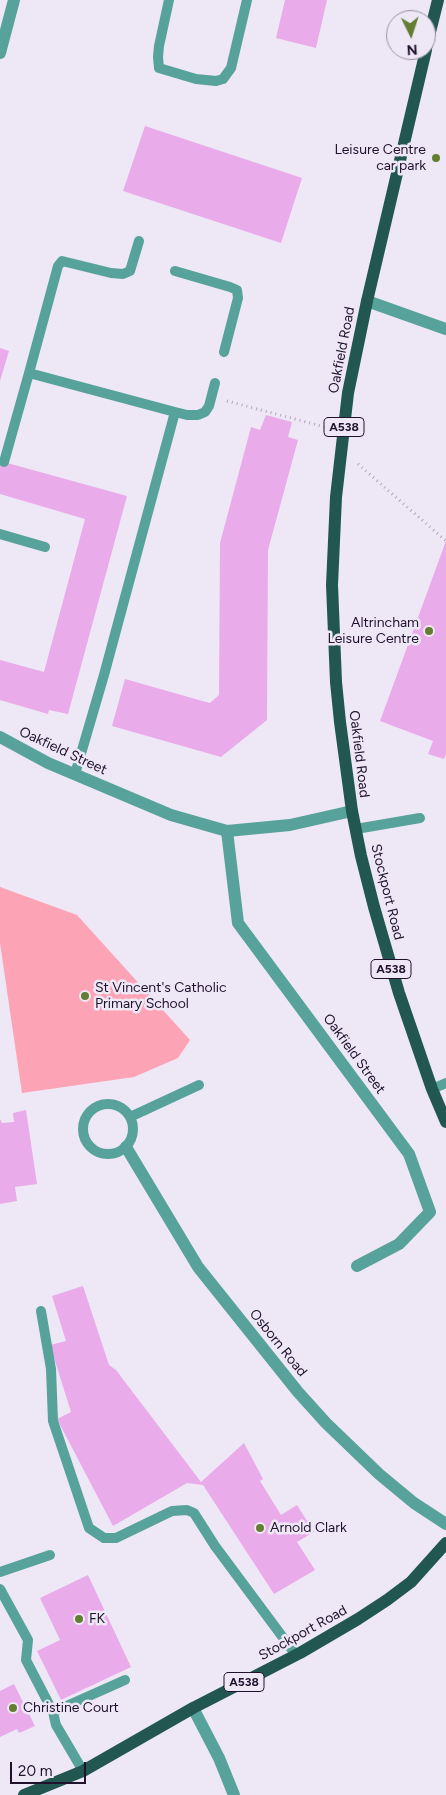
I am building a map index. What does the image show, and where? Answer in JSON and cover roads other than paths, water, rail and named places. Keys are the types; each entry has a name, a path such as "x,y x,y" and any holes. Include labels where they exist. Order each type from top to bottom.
{"main road":[{"name":"Oakfield Road","path":"352,811 340,722 334,634 332,585 336,497 348,393 367,301 423,60"},
{"name":"Stockport Road","path":"352,811 387,954 432,1089 446,1122"},
{"name":"Stockport Road","path":"24,1795 83,1771 193,1708 296,1655 358,1619 411,1582 446,1543"}],"street":[{"path":"0,53 14,0"},
{"path":"367,301 446,329"},
{"name":"Oakfield Street","path":"0,737 48,763 172,815 227,831 290,825 352,811"},
{"name":"Oakfield Street","path":"227,831 238,923 409,1154 430,1212 399,1244 358,1266"},
{"name":"Osborn Road","path":"126,1147 198,1267 298,1392 332,1429 379,1474 414,1503 446,1524"},
{"path":"193,1708 219,1758 234,1795"}],"lane":[{"path":"169,0 159,46 159,68 196,78 216,81 223,79 231,68 247,0"},
{"path":"4,462 58,266 62,261 111,273 123,274 130,271 140,241"},
{"path":"175,271 237,290 238,298 224,352"},
{"path":"29,372 187,415 198,415 205,412 212,397 215,383"},
{"path":"75,774 104,675 175,412"},
{"path":"0,534 45,547"},
{"path":"356,829 420,818"},
{"path":"432,1089 446,1083"},
{"path":"130,1117 199,1085"},
{"path":"110,1104 119,1106 130,1117 133,1126 132,1136 126,1147 116,1153 101,1153 89,1146 84,1138 83,1128 88,1114 99,1105 110,1104"},
{"path":"41,1310 51,1369 53,1421 89,1528 104,1538 116,1538 172,1511 188,1510 194,1513 214,1546 296,1655"},
{"path":"0,1572 50,1555"},
{"path":"0,1589 28,1640 26,1660 53,1712 56,1725 83,1771"},
{"path":"53,1712 125,1680"}],"place":[{"name":"Leisure Centre car park","path":"436,158"},
{"name":"Altrincham Leisure Centre","path":"429,631"},
{"name":"St Vincent's Catholic Primary School","path":"85,996"},
{"name":"Arnold Clark","path":"260,1528"},
{"name":"FK","path":"79,1619"},
{"name":"Christine Court","path":"13,1708"}]}
